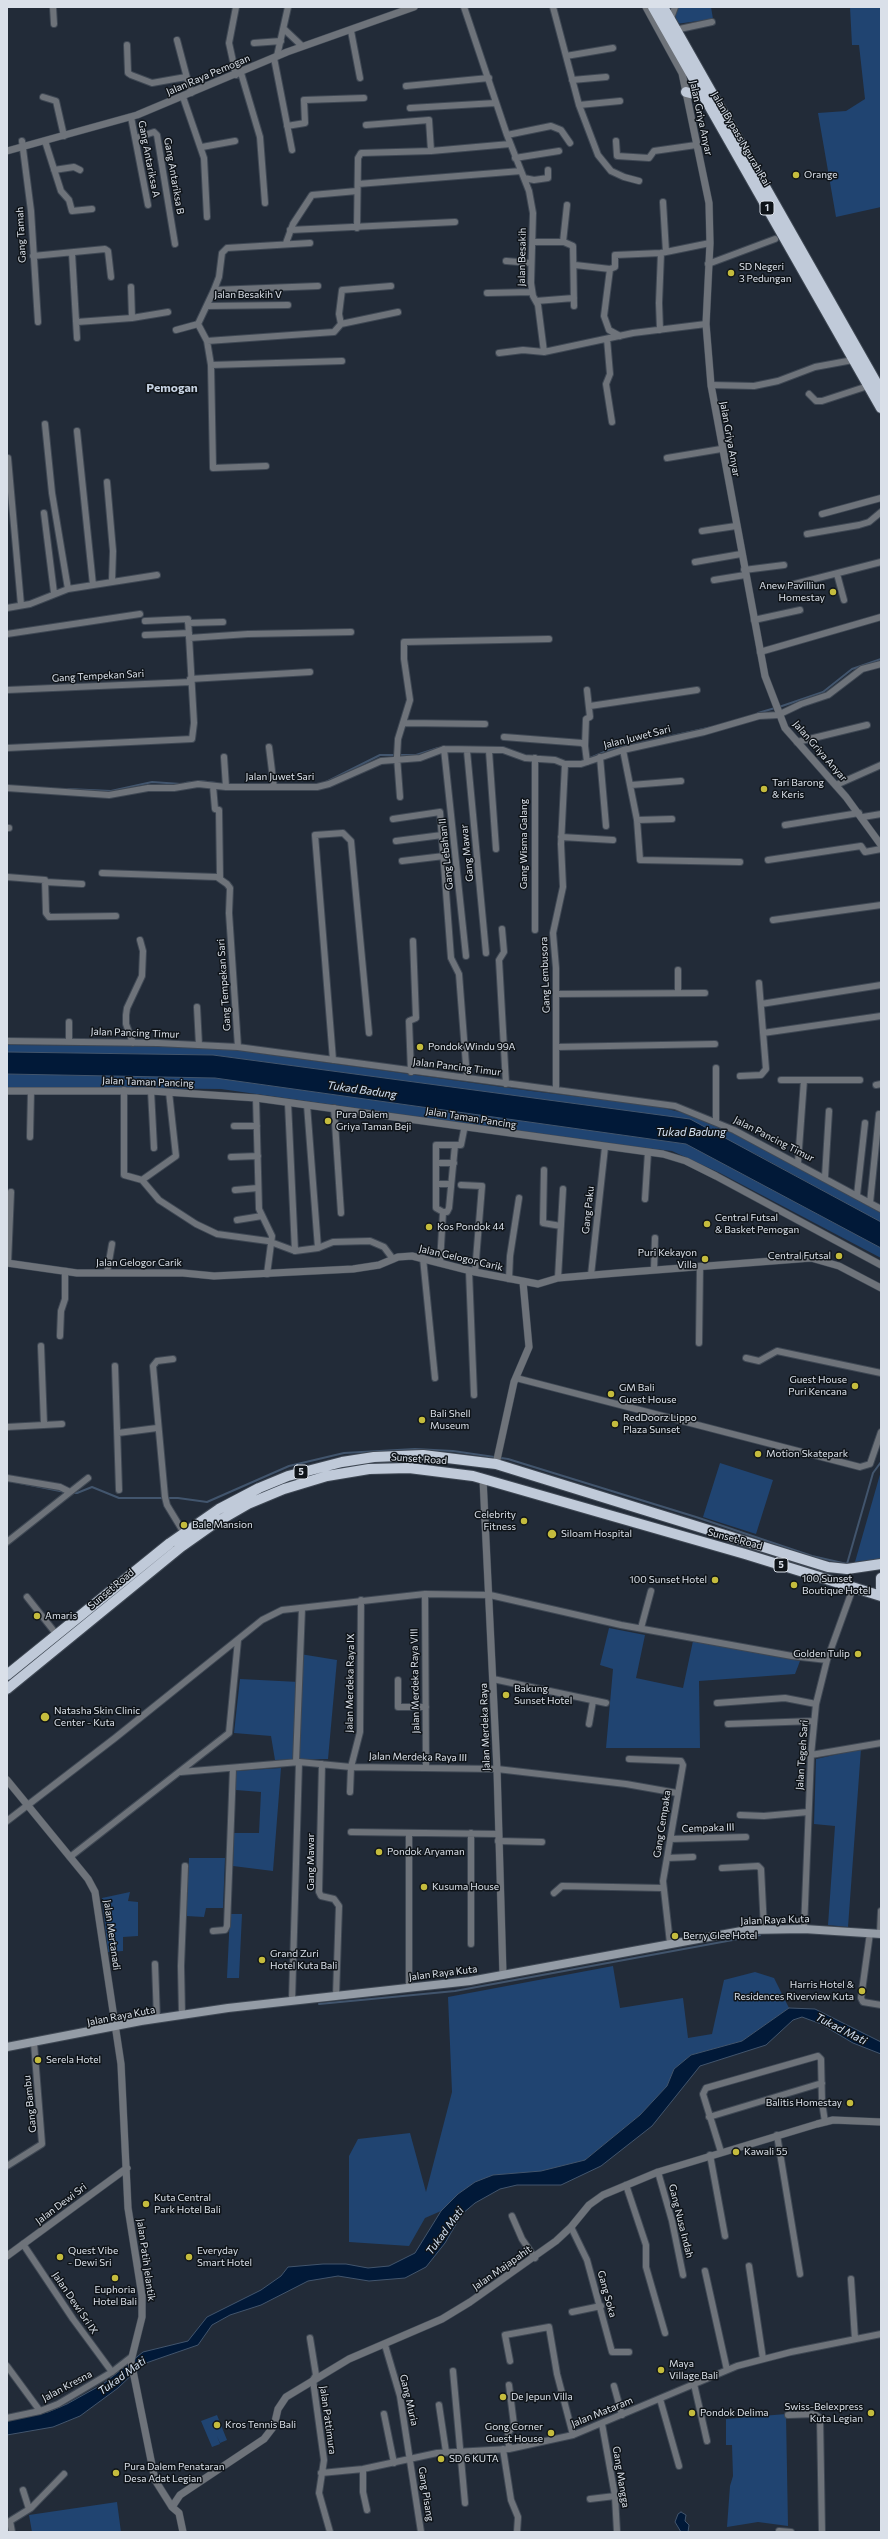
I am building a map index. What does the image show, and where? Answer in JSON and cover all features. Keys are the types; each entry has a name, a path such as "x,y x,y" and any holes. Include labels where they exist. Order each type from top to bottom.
{"highway":[{"name":"Jalan Bypass Ngurah Rai","path":"653,7 706,93 881,391"},
{"name":"Jalan Bypass Ngurah Rai","path":"663,7 706,93"},
{"path":"686,92 706,93"},
{"name":"Jalan Bypass Ngurah Rai","path":"739,150 853,360 881,408"},
{"name":"Sunset Road","path":"7,1675 184,1533 219,1509 260,1488 288,1476 342,1462 374,1457 423,1455 496,1464 670,1516 828,1567 847,1569 881,1564"},
{"name":"Sunset Road","path":"7,1689 181,1547 248,1504 304,1482 370,1469 409,1468 483,1479 664,1532 753,1556 881,1596"},
{"path":"664,1532 670,1516"},
{"path":"881,1578 881,1588"}],"main road":[{"name":"Jalan Raya Kuta","path":"7,2047 34,2043 115,2026 182,2015 292,2000 409,1988 502,1975 670,1943 764,1929 804,1929 880,1934"}],"street":[{"path":"53,7 54,24"},
{"path":"236,7 228,43 260,137 265,203"},
{"path":"288,7 284,30 275,57 292,150"},
{"name":"Jalan Raya Pemogan","path":"7,151 22,144 46,141 131,118 239,74 302,46 351,31 414,7"},
{"name":"Jalan Besakih","path":"464,7 510,144 529,191 533,213 531,263 532,292 536,301 544,349"},
{"path":"553,7 579,105 602,162 619,176 638,181"},
{"name":"Jalan Griya Anyar","path":"646,7 682,73 709,203 710,243 706,324 711,385 721,450 765,676 777,711 785,728 861,815 881,845"},
{"path":"676,7 673,26 712,22"},
{"path":"284,30 302,46"},
{"path":"351,31 360,78"},
{"path":"177,40 191,93"},
{"path":"254,42 281,41"},
{"path":"127,45 130,75 152,83 186,77"},
{"path":"566,56 613,48"},
{"path":"572,80 606,77"},
{"path":"406,86 489,78"},
{"path":"43,97 56,101 64,136"},
{"path":"183,97 202,147 204,158 207,217"},
{"path":"288,126 305,123 304,100 364,98"},
{"path":"579,105 620,101"},
{"path":"410,108 496,103"},
{"name":"Gang Antariksa A","path":"131,118 148,205"},
{"path":"366,125 429,120 432,151"},
{"path":"507,135 551,126 561,130 570,143"},
{"name":"Gang Antariksa B","path":"136,138 154,132 157,134 175,244"},
{"path":"46,141 61,191 69,200 72,211 92,209"},
{"path":"202,147 235,141"},
{"path":"616,141 617,156 650,158 654,150 696,145"},
{"name":"Gang Tamah","path":"22,144 31,211 38,322"},
{"path":"357,228 358,158 361,153 432,151 510,144"},
{"path":"515,158 559,151"},
{"path":"54,170 74,167 80,170"},
{"path":"524,178 534,180 548,178 548,170"},
{"path":"358,184 520,171"},
{"path":"286,243 290,230 312,195 357,191"},
{"path":"660,330 659,303 664,252 663,202"},
{"path":"562,242 567,205"},
{"path":"290,230 357,228 455,222"},
{"path":"708,264 775,239"},
{"path":"533,242 562,242 573,246 575,265 574,306"},
{"path":"176,330 198,324 219,277 222,253 225,249 286,243 310,243"},
{"path":"620,336 611,331 603,308 615,255 664,252 710,243"},
{"path":"33,256 106,249 111,277"},
{"path":"72,253 77,338"},
{"path":"506,261 531,263"},
{"path":"575,265 612,269"},
{"path":"214,290 318,286"},
{"path":"342,324 339,314 342,290 391,286"},
{"path":"131,287 132,318"},
{"path":"487,294 532,292"},
{"path":"536,301 574,298"},
{"name":"Jalan Besakih V","path":"207,306 288,305"},
{"path":"77,322 132,318 168,312"},
{"path":"207,341 334,332 342,324 398,312"},
{"path":"198,324 207,341 211,365 212,468 266,466"},
{"path":"499,354 523,350 544,349 620,336 706,324"},
{"path":"607,339 610,374 606,380 612,422"},
{"path":"711,385 754,386 778,381 815,367 853,360"},
{"path":"211,365 342,361"},
{"path":"809,394 816,401 822,401 868,386"},
{"path":"45,424 52,493 68,589"},
{"path":"77,431 93,585"},
{"path":"667,458 721,450"},
{"path":"8,458 21,605"},
{"path":"107,482 114,566 112,581"},
{"path":"822,514 881,498"},
{"path":"807,534 859,525 869,522 881,512"},
{"path":"44,513 54,593"},
{"path":"702,531 736,526"},
{"path":"695,562 741,554"},
{"path":"787,586 881,562"},
{"path":"714,580 784,565"},
{"path":"837,574 844,600"},
{"path":"7,608 21,605 68,589 157,575"},
{"path":"754,620 800,610"},
{"path":"7,634 140,614"},
{"path":"760,652 881,617"},
{"path":"7,748 192,739 194,723 190,680 188,618 145,621"},
{"path":"188,623 223,622"},
{"path":"145,635 189,636 350,632"},
{"path":"400,797 397,756 410,700 404,642 550,639"},
{"path":"777,711 828,695 862,669 881,664"},
{"name":"Gang Tempekan Sari","path":"7,690 310,672"},
{"path":"586,690 590,706 590,717 586,719 587,737 585,746 588,762"},
{"path":"590,706 697,690"},
{"name":"Jalan Juwet Sari","path":"7,788 109,795 148,788 174,788 198,784 213,786 274,784 323,786 381,761 397,756 420,758 444,749 467,751 503,750 525,758 555,760 565,764 588,762 623,750 704,732 777,711"},
{"path":"404,723 485,724"},
{"path":"797,742 867,726"},
{"path":"504,737 582,743 585,746"},
{"path":"269,747 274,784"},
{"name":"Gang Lebahan II","path":"444,749 466,956"},
{"path":"623,750 637,820 640,860 740,862"},
{"name":"Gang Mawar","path":"467,751 486,953"},
{"path":"490,751 496,850"},
{"path":"224,757 226,786"},
{"path":"600,757 606,826"},
{"name":"Gang Wisma Galang","path":"534,758 535,930"},
{"name":"Gang Lembusora","path":"556,1090 556,994 553,933 563,887 561,837 565,764"},
{"path":"836,786 881,764"},
{"path":"631,785 681,781"},
{"path":"102,873 220,878 219,810 215,809 213,786"},
{"path":"393,819 440,812 451,958 458,974 466,1078"},
{"path":"785,825 861,815 881,814"},
{"path":"637,820 672,819"},
{"path":"333,1060 315,835 343,832 351,841 369,1033"},
{"path":"396,841 442,835"},
{"path":"561,837 613,840"},
{"path":"768,860 861,846 865,852 881,849"},
{"path":"402,860 444,856"},
{"path":"7,877 46,882 82,884"},
{"name":"Gang Tempekan Sari","path":"220,878 230,888 229,913 238,1048"},
{"path":"46,882 46,913 49,917 116,916"},
{"path":"773,920 881,905"},
{"path":"502,929 504,952 498,960 506,1084"},
{"path":"133,1043 126,1024 126,1015 127,1008 142,976 143,951 140,940"},
{"path":"412,1072 409,1021 416,1018 413,941"},
{"path":"678,970 678,993"},
{"path":"740,1076 761,1075 765,1072 759,983"},
{"path":"761,1004 881,985"},
{"path":"556,994 705,993"},
{"path":"197,1007 199,1045"},
{"path":"763,1033 881,1016"},
{"path":"69,1022 69,1042"},
{"name":"Jalan Pancing Timur","path":"7,1041 133,1043 238,1048 675,1106 716,1121 798,1162 881,1209"},
{"path":"556,1047 715,1044"},
{"path":"716,1068 716,1121"},
{"path":"781,1080 860,1080"},
{"path":"798,1162 804,1080"},
{"path":"124,1090 124,1175 142,1180 159,1200 196,1224 217,1234 271,1243 295,1251 318,1248 333,1242 370,1241 384,1247 393,1259"},
{"name":"Jalan Taman Pancing","path":"7,1091 124,1090 256,1098 648,1152 677,1158 698,1167 881,1265"},
{"path":"30,1137 31,1091"},
{"path":"151,1091 154,1148"},
{"path":"142,1180 175,1157 170,1092"},
{"path":"256,1098 258,1188 262,1216 270,1228 271,1243 267,1274"},
{"path":"288,1103 295,1251"},
{"path":"307,1105 318,1248"},
{"path":"334,1108 341,1213"},
{"path":"825,1177 829,1111"},
{"path":"870,1203 879,1114"},
{"path":"857,1195 865,1123"},
{"path":"234,1126 257,1126"},
{"path":"455,1144 448,1210 443,1212 436,1210 437,1144 462,1143 464,1130"},
{"name":"Gang Paku","path":"591,1275 605,1147"},
{"path":"645,1199 648,1152"},
{"path":"231,1157 258,1156"},
{"path":"436,1163 454,1163"},
{"path":"544,1170 543,1223 561,1226"},
{"path":"436,1184 451,1184"},
{"path":"461,1185 482,1186 472,1272 474,1395"},
{"path":"235,1190 258,1188"},
{"path":"558,1278 563,1189"},
{"path":"7,1263 11,1192"},
{"path":"509,1280 510,1256 519,1198"},
{"path":"440,1263 443,1212"},
{"path":"237,1220 262,1216"},
{"path":"654,1270 655,1238"},
{"path":"107,1273 112,1244"},
{"name":"Jalan Gelogor Carik","path":"7,1263 64,1271 107,1273 182,1273 214,1276 353,1269 379,1265 393,1259 406,1256 423,1258 472,1272 509,1280 542,1284 558,1278 811,1258 839,1266 881,1288"},
{"path":"423,1258 434,1378"},
{"path":"699,1343 700,1266"},
{"path":"60,1336 61,1312 65,1299 64,1271"},
{"path":"496,1464 516,1378 529,1347 524,1282"},
{"path":"41,1346 44,1425"},
{"path":"746,1358 759,1361 777,1351 881,1374"},
{"path":"173,1359 157,1361 154,1363 158,1428 167,1505 184,1533"},
{"path":"115,1366 119,1490"},
{"path":"516,1378 860,1467 870,1464 881,1432"},
{"path":"7,1426 62,1424"},
{"path":"118,1433 158,1428"},
{"path":"7,1478 60,1487 70,1492"},
{"path":"7,1542 88,1478"},
{"name":"Jalan Merdeka Raya","path":"483,1479 490,1595 497,1769 502,1975"},
{"name":"Jalan Tegeh Sari","path":"804,1929 811,1755 816,1704 827,1660 853,1588"},
{"path":"641,1628 651,1591"},
{"path":"7,1820 28,1806 270,1614 282,1610 424,1594 490,1595 641,1628 792,1656 827,1660"},
{"name":"Jalan Merdeka Raya VIII","path":"424,1594 426,1768"},
{"path":"27,1597 57,1635"},
{"name":"Jalan Merdeka Raya IX","path":"350,1792 351,1766 360,1732 361,1600"},
{"path":"292,2000 302,1608"},
{"path":"70,1857 182,1772 230,1730 238,1640"},
{"path":"493,1679 606,1703"},
{"path":"398,1680 398,1707 426,1707"},
{"path":"717,1703 785,1698 816,1704"},
{"path":"589,1724 593,1701"},
{"path":"728,1724 814,1721"},
{"path":"811,1755 881,1743"},
{"name":"Gang Cempaka","path":"629,1759 682,1762 683,1766 677,1793 662,1888 670,1943"},
{"name":"Jalan Merdeka Raya III","path":"182,1772 297,1762 351,1766 497,1769 619,1783 677,1793"},
{"name":"Gang Mawar","path":"322,1764 319,1892 321,1896 334,1899 339,1906 336,1996"},
{"path":"213,1931 225,1930 227,1926 233,1768"},
{"name":"Jalan Mertanadi","path":"7,1780 70,1857 95,1892 115,2026"},
{"path":"740,1815 764,1816 808,1812"},
{"path":"351,1832 471,1833 542,1842"},
{"path":"409,1988 410,1833"},
{"path":"471,1833 471,1944"},
{"name":"Cempaka III","path":"670,1840 746,1837"},
{"path":"666,1858 693,1857"},
{"path":"182,2015 181,1966 185,1866"},
{"path":"722,1868 758,1866 761,1869 764,1929"},
{"path":"554,1893 562,1886 662,1888"},
{"path":"880,1934 881,1911"},
{"path":"870,1933 861,1998 863,2002 881,2005"},
{"path":"155,1964 157,2019"},
{"name":"Jalan Patih Jelantik","path":"115,2026 121,2064 128,2208 142,2308 140,2326 131,2360 152,2472 158,2487 172,2507 179,2513 183,2532"},
{"name":"Gang Bambu","path":"7,2166 42,2144 43,2139 34,2043"},
{"path":"720,2152 709,2117 704,2094 707,2087 818,2056 821,2059 825,2122"},
{"path":"709,2117 822,2083"},
{"name":"Jalan Majapahit","path":"172,2507 180,2495 264,2438 274,2426 281,2403 313,2380 349,2358 385,2344 447,2316 535,2258 571,2227 594,2200 658,2172 777,2135 825,2122 881,2122"},
{"path":"777,2135 800,2274"},
{"path":"710,2155 725,2236"},
{"name":"Jalan Dewi Sri","path":"7,2256 127,2168"},
{"name":"Gang Nusa Indah","path":"658,2172 672,2221 683,2275"},
{"path":"119,2174 123,2174 127,2179"},
{"path":"626,2185 646,2245 646,2267 666,2333"},
{"path":"512,2216 522,2239 535,2258"},
{"name":"Gang Soka","path":"571,2227 585,2252 601,2306 612,2352 629,2352"},
{"name":"Jalan Dewi Sri IX","path":"23,2244 73,2319 112,2372"},
{"path":"749,2266 763,2359"},
{"path":"705,2271 727,2370"},
{"path":"851,2279 855,2339"},
{"path":"572,2312 601,2306"},
{"path":"510,2361 505,2335 549,2327 557,2374 573,2435"},
{"name":"Jalan Mataram","path":"321,2473 363,2469 446,2452 506,2449 573,2435 727,2370 763,2359 881,2334"},
{"name":"Jalan Pattimura","path":"310,2338 316,2375 313,2380 324,2466 321,2473 320,2502 330,2532"},
{"name":"Gang Muria","path":"385,2344 400,2396 411,2460"},
{"name":"Jalan Kresna","path":"7,2418 40,2411 131,2360"},
{"path":"7,2366 40,2411"},
{"path":"453,2371 465,2503"},
{"path":"694,2384 707,2441"},
{"path":"509,2386 514,2426 508,2433 506,2449 511,2500 518,2517 517,2532"},
{"path":"614,2386 622,2415"},
{"path":"660,2399 679,2466"},
{"path":"439,2405 446,2452"},
{"path":"384,2414 394,2463"},
{"path":"788,2415 815,2414 820,2418 822,2532"},
{"name":"Gang Mangga","path":"602,2424 615,2496 618,2532"},
{"name":"Gang Pisang","path":"411,2460 422,2532"},
{"path":"363,2469 363,2492 367,2510"},
{"path":"12,2532 10,2521 29,2509 64,2474"},
{"path":"23,2490 29,2509"},
{"path":"590,2499 615,2496"},
{"path":"779,2531 791,2532"}],"shaded area":[{"path":"667,7 711,7 713,19 676,24"},
{"path":"850,7 881,7 881,207 836,217 818,113 846,111 865,99 859,45 852,45"},
{"path":"7,1045 169,1046 235,1050 531,1091 655,1106 696,1116 746,1139 881,1213 881,1222 754,1153 587,1106 213,1055 7,1052"},
{"path":"7,1074 215,1078 686,1144 881,1248 881,1258 720,1173 672,1151 602,1143 221,1089 7,1087"},
{"path":"720,1463 773,1480 756,1534 703,1517"},
{"path":"881,1471 881,1559 855,1562"},
{"path":"609,1628 645,1635 636,1678 683,1688 693,1641 800,1661 795,1674 699,1681 700,1748 606,1748 613,1669 600,1665"},
{"path":"300,1654 337,1660 328,1759 275,1760 271,1736 234,1733 240,1679 299,1682"},
{"path":"861,1749 848,1927 828,1925 835,1826 814,1824 816,1759"},
{"path":"281,1768 273,1871 233,1866 234,1833 259,1833 261,1792 236,1790 235,1771"},
{"path":"189,1858 225,1858 223,1908 206,1908 204,1917 186,1916"},
{"path":"130,1892 128,1901 138,1902 138,1936 123,1937 123,1951 108,1952 102,1898"},
{"path":"230,1914 242,1914 239,1978 227,1978"},
{"path":"613,1966 620,2008 683,1998 688,2038 712,2034 724,1980 755,1972 774,1978 789,2008 742,2041 691,2055 674,2069 667,2086 640,2115 585,2160 541,2171 493,2175 458,2194 441,2211 425,2218 409,2246 349,2242 349,2156 358,2139 410,2133 426,2192 452,2092 448,1997"},
{"path":"786,2414 788,2526 758,2522 727,2527 730,2486 733,2476 732,2445 726,2445 726,2419"},
{"path":"217,2415 227,2440 220,2443 217,2436 220,2444 212,2447 201,2421"},
{"path":"117,2502 121,2532 32,2532 29,2515"}],"water":[{"name":"Tukad Badung","path":"7,1052 213,1055 690,1119 881,1222 881,1248 686,1144 215,1078 7,1074"},
{"name":"Tukad Mati","path":"789,2008 815,2009 881,2042 881,2054 853,2043 821,2024 802,2017 793,2020 766,2045 700,2066 652,2126 601,2166 561,2185 517,2185 500,2189 475,2203 462,2214 445,2243 426,2267 405,2278 369,2281 338,2276 308,2281 261,2305 230,2315 212,2325 198,2345 143,2364 118,2388 80,2416 53,2427 7,2435 7,2421 48,2412 67,2404 103,2384 143,2352 188,2341 207,2317 261,2290 281,2276 288,2267 323,2264 346,2264 368,2268 389,2266 415,2253 441,2211 458,2194 475,2182 493,2175 541,2171 585,2160 640,2115 667,2086 674,2069 691,2055 742,2041"},
{"path":"681,2512 686,2515 685,2521 689,2525 688,2532 681,2532 675,2522 678,2514"}],"waterway":[{"path":"779,707 823,692 852,669 881,659"},
{"path":"758,713 775,708"},
{"path":"590,758 609,750 712,727"},
{"path":"324,783 380,755 416,755 438,748"},
{"path":"199,781 216,783"},
{"path":"68,789 111,791 152,782 181,784"},
{"path":"185,783 194,782"},
{"path":"71,1493 77,1493 92,1487 119,1498 178,1498 207,1502 289,1466 344,1453 415,1449 453,1451 508,1459 696,1517 812,1556 847,1564 873,1473 881,1462"},
{"path":"10,1481 65,1492"},
{"path":"319,2004 455,1991 760,1935"}],"place":[{"name":"Orange","path":"796,175"},
{"name":"SD Negeri 3 Pedungan","path":"731,273"},
{"name":"Anew Pavilliun Homestay","path":"833,592"},
{"name":"Tari Barong & Keris","path":"764,789"},
{"name":"Pondok Windu 99A","path":"420,1047"},
{"name":"Pura Dalem Griya Taman Beji","path":"328,1121"},
{"name":"Central Futsal & Basket Pemogan","path":"707,1224"},
{"name":"Kos Pondok 44","path":"429,1227"},
{"name":"Central Futsal","path":"839,1256"},
{"name":"Puri Kekayon Villa","path":"705,1259"},
{"name":"Guest House Puri Kencana","path":"855,1386"},
{"name":"GM Bali Guest House","path":"611,1394"},
{"name":"Bali Shell Museum","path":"422,1420"},
{"name":"RedDoorz Lippo Plaza Sunset","path":"615,1424"},
{"name":"Motion Skatepark","path":"758,1454"},
{"name":"Celebrity Fitness","path":"524,1521"},
{"name":"Bale Mansion","path":"184,1525"},
{"name":"Siloam Hospital","path":"552,1534"},
{"name":"100 Sunset Hotel","path":"715,1580"},
{"name":"100 Sunset Boutique Hotel","path":"794,1585"},
{"name":"Amaris","path":"37,1616"},
{"name":"Golden Tulip","path":"858,1654"},
{"name":"Bakung Sunset Hotel","path":"506,1695"},
{"name":"Natasha Skin Clinic Center - Kuta","path":"45,1717"},
{"name":"Pondok Aryaman","path":"379,1852"},
{"name":"Kusuma House","path":"424,1887"},
{"name":"Berry Glee Hotel","path":"675,1936"},
{"name":"Grand Zuri Hotel Kuta Bali","path":"262,1960"},
{"name":"Harris Hotel & Residences Riverview Kuta","path":"862,1991"},
{"name":"Serela Hotel","path":"38,2060"},
{"name":"Balitis Homestay","path":"850,2103"},
{"name":"Kawali 55","path":"736,2152"},
{"name":"Kuta Central Park Hotel Bali","path":"146,2204"},
{"name":"Quest Vibe - Dewi Sri","path":"60,2257"},
{"name":"Everyday Smart Hotel","path":"189,2257"},
{"name":"Euphoria Hotel Bali","path":"115,2278"},
{"name":"Maya Village Bali","path":"661,2370"},
{"name":"De Jepun Villa","path":"503,2397"},
{"name":"Pondok Delima","path":"692,2413"},
{"name":"Swiss-Belexpress Kuta Legian","path":"871,2413"},
{"name":"Kros Tennis Bali","path":"217,2425"},
{"name":"Gong Corner Guest House","path":"551,2433"},
{"name":"SD 6 KUTA","path":"441,2459"},
{"name":"Pura Dalem Penataran Desa Adat Legian","path":"116,2473"}],"district":[{"name":"Pemogan","path":"172,388"}]}
